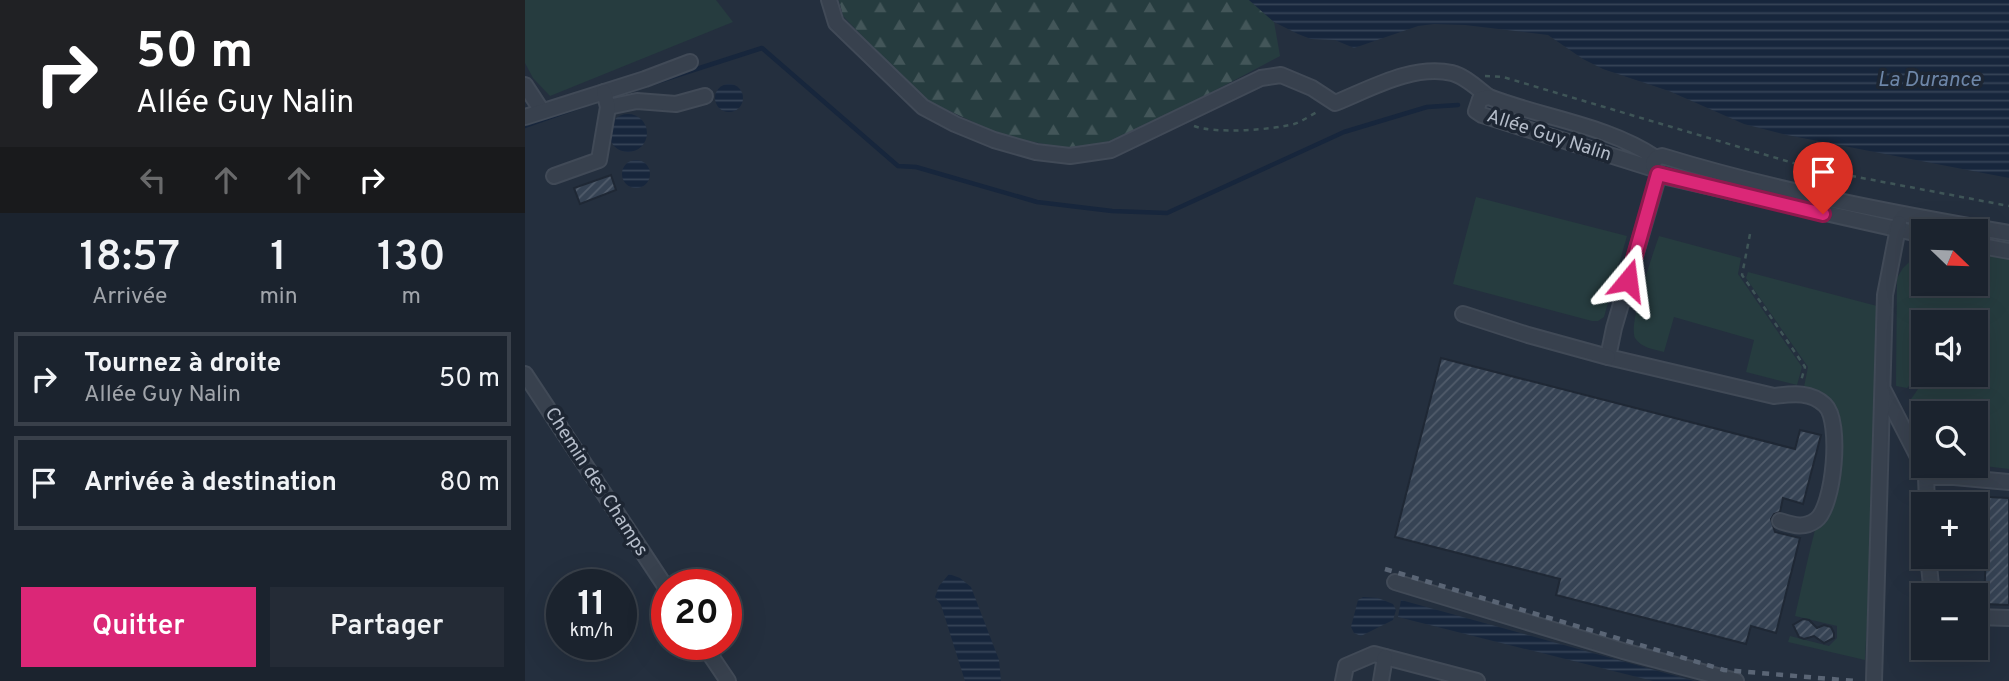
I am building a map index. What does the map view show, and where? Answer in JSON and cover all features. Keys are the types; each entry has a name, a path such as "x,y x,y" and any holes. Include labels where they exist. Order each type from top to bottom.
{"street":[{"path":"829,0 836,23 923,107 994,141 1036,152 1070,156 1111,150 1261,78 1281,75 1312,88 1335,103 1411,74 1435,71 1474,79"},
{"path":"525,117 690,62"},
{"name":"Allée Guy Nalin","path":"1474,79 1489,97 1641,148 1656,167 1911,233"},
{"path":"525,85 542,111"},
{"path":"555,176 599,160 608,107 604,92"},
{"path":"608,107 637,101 676,104 705,96"},
{"name":"Allée Guy Nalin","path":"1656,167 1662,156 1737,179 1800,194 2009,233"},
{"path":"1608,357 1656,167"},
{"path":"1874,681 1885,295 1901,214"},
{"path":"1988,247 2009,251"},
{"path":"1464,314 1608,357 1774,396 1798,393 1816,399 1831,412 1833,422 1834,455 1828,504 1816,520 1806,525 1797,526 1780,521"},
{"name":"Chemin des Champs","path":"525,374 654,569"},
{"path":"1884,390 1911,443"},
{"path":"1965,478 2009,482"},
{"path":"1395,582 1623,651 1736,681"},
{"path":"1988,617 2009,618"},
{"path":"1343,681 1346,666 1374,654 1477,681"},
{"path":"1381,681 1385,657"},
{"path":"714,660 728,681"}],"path":[{"path":"1474,79 1503,77 1810,168 2009,206"},
{"path":"1176,119 1200,128 1229,131 1295,124 1335,103"},
{"path":"1751,234 1742,275 1805,367 1798,393"}],"green space":[{"path":"525,0 716,0 733,22 550,96 533,78 525,63"},
{"path":"839,0 1249,0 1274,22 1280,56 1127,137 1073,150 1001,135 922,98 843,16"},
{"path":"1476,197 1627,236 1604,317 1592,321 1453,284"},
{"path":"1659,236 1741,258 1738,274 1802,367 1797,385 1746,372 1754,340 1674,317 1664,352 1648,348 1635,338 1635,319 1642,288"},
{"path":"1988,253 2009,256 2009,469 1988,466 1988,401 1911,399 1920,387 1988,387 1988,310 1911,310 1911,384 1907,388 1896,386 1897,278 1911,260 1911,296 1988,296"},
{"path":"1748,272 1877,306 1865,660 1788,642 1790,636 1829,646 1837,638 1837,626 1795,616 1816,526 1839,453 1841,424 1838,411 1832,402 1824,395 1804,387 1808,367 1746,278"}],"water":[{"name":"La Durance","path":"1249,0 2009,0 2009,178 1787,135 1744,124 1669,91 1603,69 1548,35 1434,24 1418,26 1354,48 1335,40 1311,39 1298,34 1274,22"},
{"path":"729,84 739,88 743,98 739,108 729,112 719,108 715,98 719,88"},
{"path":"628,114 641,120 647,133 641,146 628,152 615,146 609,133 615,120"},
{"path":"636,160 646,164 650,174 646,184 636,188 626,184 622,174 626,164"},
{"path":"949,574 960,578 971,587 999,660 1001,681 965,681 941,605 935,597 939,586"},
{"path":"1363,597 1378,598 1393,604 1396,610 1393,620 1361,636 1354,633 1351,627 1358,600"},
{"path":"1401,600 1694,681 1653,681 1398,617"}],"building":[{"path":"611,175 616,190 580,204 574,188"},
{"path":"1441,358 1795,449 1800,430 1821,435 1803,504 1783,498 1780,512 1774,514 1771,519 1775,532 1800,538 1776,633 1751,626 1746,644 1556,595 1560,579 1395,537"},
{"path":"1988,497 2009,498 2009,605 1988,604 1988,583 1985,583 1985,569 1988,569"},
{"path":"1803,619 1809,620 1817,628 1824,625 1831,627 1834,638 1824,643 1814,636 1804,639 1799,637 1793,625"}],"waterway":[{"path":"650,84 762,48 898,166 916,167 1037,202 1112,211 1167,213 1344,132 1427,107 1458,105"},
{"path":"525,126 582,106"}],"railway":[{"path":"1385,569 1724,670 1855,681"}],"route":[{"path":"1628,280 1658,174 1823,214"}]}
